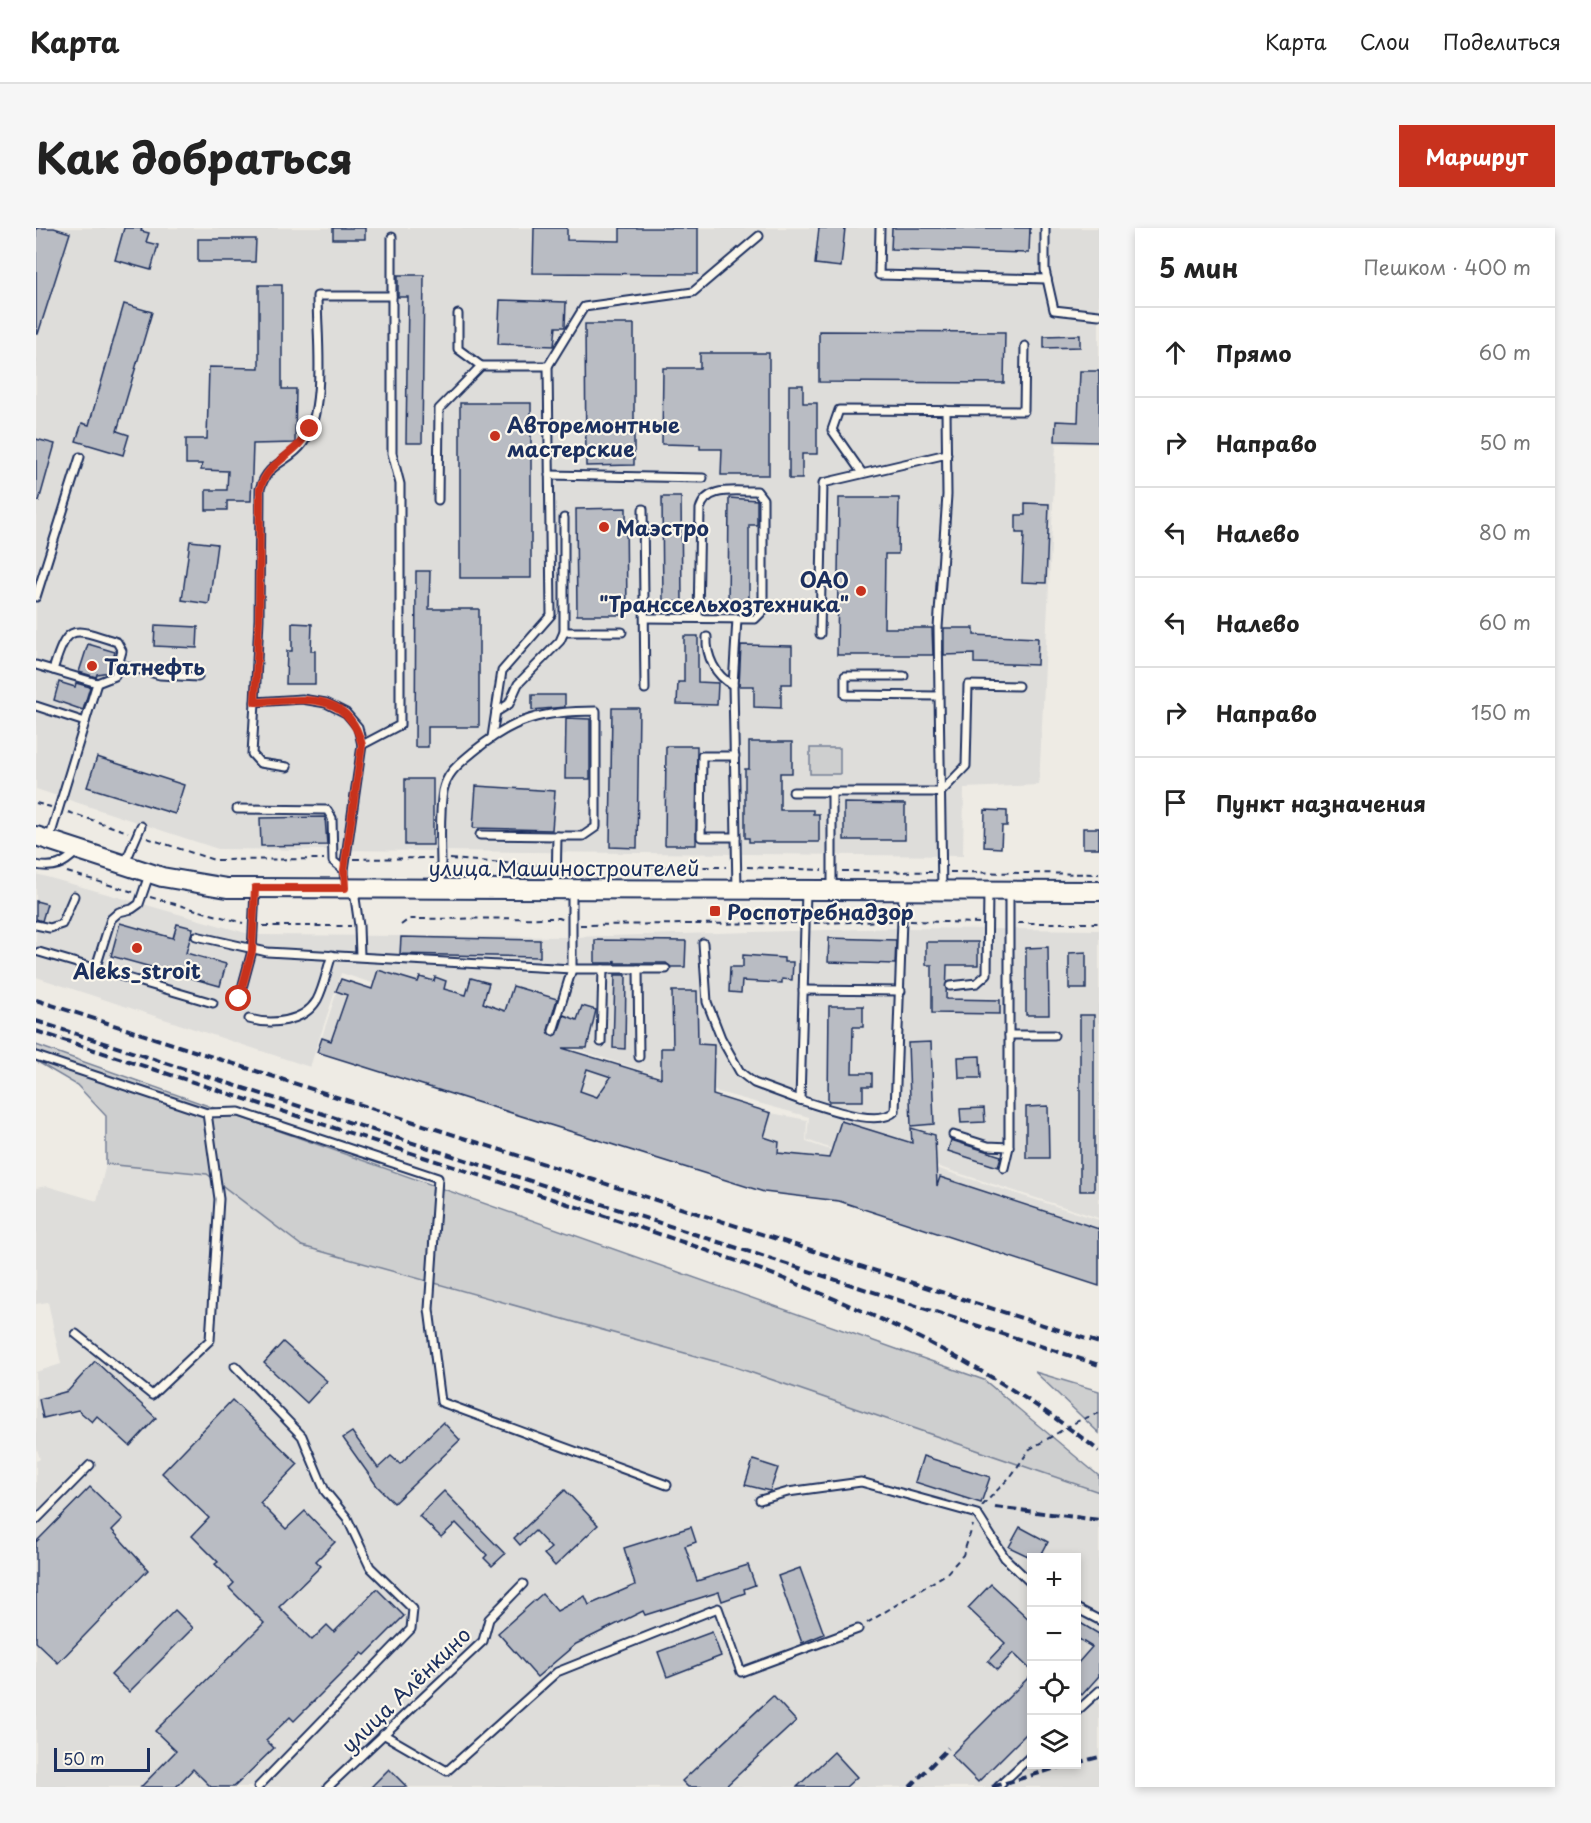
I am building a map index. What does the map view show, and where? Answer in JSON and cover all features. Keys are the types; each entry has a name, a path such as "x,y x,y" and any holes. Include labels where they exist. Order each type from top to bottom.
{"main road":[{"name":"улица Машиностроителей","path":"42,838 149,873 197,884 255,888 348,882 441,888 564,890 1099,891"}],"lane":[{"path":"880,228 879,275 1047,279"},
{"path":"1045,228 1047,279 1054,310 1099,315"},
{"path":"492,737 502,671 551,615 548,366 584,307 693,292 759,236"},
{"path":"362,745 400,725 400,484 392,453 392,237"},
{"path":"287,767 260,763 252,754 259,619 260,489 268,470 297,449 310,429 316,403 317,296 392,296"},
{"path":"458,314 458,349 481,366 548,366"},
{"path":"862,472 832,430 839,410 1024,411 1025,346"},
{"path":"438,500 439,409 481,366"},
{"path":"942,892 938,628 947,495 946,410"},
{"path":"820,634 823,483 862,472 947,454"},
{"path":"36,597 80,457"},
{"path":"549,475 703,478"},
{"path":"645,618 755,619 763,611 763,499 757,491 715,492 707,494 702,501 698,618"},
{"path":"643,509 645,689"},
{"path":"496,712 509,704 518,684 560,641 564,632 564,518"},
{"path":"737,619 733,685 737,891"},
{"path":"36,665 97,683 112,679 123,651 120,644 81,631 66,636 62,641 53,670"},
{"path":"564,632 622,632"},
{"path":"707,637 708,656 722,678 733,685"},
{"path":"119,664 160,675 198,677"},
{"path":"904,676 845,676 845,695 939,696"},
{"path":"42,838 58,808 97,683"},
{"path":"793,792 940,792 966,766 968,686 1018,686"},
{"path":"255,702 314,700 336,706 353,719 362,745 346,859 348,882 359,926 360,956"},
{"path":"36,706 85,722"},
{"path":"441,888 443,792 450,771 505,728 534,717 566,711 596,711 596,826 583,836 480,835"},
{"path":"735,756 702,756 701,837 736,837"},
{"path":"832,792 832,892"},
{"path":"237,809 327,810 333,818 333,859 348,882"},
{"path":"124,865 141,826"},
{"path":"553,1031 572,969 572,925 556,867 557,836"},
{"path":"36,865 51,867 67,861 78,850"},
{"path":"95,970 111,918 119,912 136,907 149,873"},
{"path":"239,999 252,951 255,888"},
{"path":"800,1100 806,891"},
{"path":"950,986 977,983 987,974 988,891"},
{"path":"1004,1168 1009,1148 1009,891"},
{"path":"703,943 707,1002 721,1038 740,1072 754,1083 800,1100 870,1118 887,1117 895,1111 903,892"},
{"path":"36,924 50,928 62,924 74,896"},
{"path":"196,936 252,951 572,969 666,969"},
{"path":"39,952 213,1003"},
{"path":"249,1019 276,1022 296,1017 307,1010 316,1000 332,955"},
{"path":"601,1042 603,969"},
{"path":"638,969 639,1057"},
{"path":"803,990 901,991"},
{"path":"1009,1035 1054,1035"},
{"path":"36,1056 207,1113 239,1112 438,1178 429,1308 441,1402 667,1485"},
{"path":"76,1334 152,1395 210,1340 219,1198 207,1113"},
{"path":"953,1136 988,1146 1009,1148"},
{"path":"235,1366 302,1436 325,1491 347,1518 370,1567 413,1609 411,1629 258,1787"},
{"path":"36,1520 90,1465"},
{"path":"760,1500 788,1492 861,1482 977,1514 1005,1558 1027,1579"},
{"name":"улица Алёнкино","path":"328,1787 483,1641 489,1619 523,1584"},
{"path":"383,1734 447,1771 557,1672 718,1608 741,1672 858,1629"},
{"path":"1081,1610 1099,1620"},
{"path":"1081,1708 1099,1691"},
{"path":"998,1787 1027,1760"}],"path":[{"path":"36,803 58,808 214,860 333,859"},
{"path":"346,859 442,858 556,867 736,867 832,871 1099,874"},
{"path":"51,867 254,926 359,926"},
{"path":"401,925 409,919 559,918 572,925 902,921 989,923"},
{"path":"1009,923 1099,923"},
{"path":"858,1629 946,1574 963,1555 977,1514 1030,1449 1078,1421 1099,1413"}],"shaded area":[{"path":"36,228 1099,228 1099,444 1056,444 1039,785 964,788 963,856 218,849 36,789"},
{"path":"810,748 840,748 840,774 810,774"},
{"path":"36,874 253,935 572,937 902,928 1099,930 1099,1218 924,1162 926,1165 1099,1220 1099,1286 839,1201 764,1192 317,1052 341,979 771,1113 807,1120 806,1142 876,1165 807,1140 809,1117 653,1074 341,973 310,1067 36,977"},
{"path":"36,1045 984,1380 1099,1476 1099,1492 735,1367 302,1246 207,1174 106,1164 106,1116 77,1085 36,1061"},
{"path":"106,1164 207,1174 302,1246 735,1367 1099,1492 1099,1787 36,1787 36,1461 40,1459 36,1445 36,1372 61,1364 48,1302 36,1304 36,1188 47,1186 97,1201"},
{"path":"1035,1372 1099,1391 1099,1433"}],"building":[{"path":"36,228 54,228 70,233 38,334 36,334"},
{"path":"124,228 142,228 141,231 149,233 146,242 158,245 151,270 115,260"},
{"path":"333,228 365,228 365,239 333,239"},
{"path":"534,228 567,228 567,240 620,241 620,228 698,228 698,274 533,273"},
{"path":"819,228 845,228 841,267 815,264"},
{"path":"892,228 1030,228 1029,253 891,249"},
{"path":"198,239 256,239 255,262 198,262"},
{"path":"398,275 424,275 422,443 406,443 408,297 398,297"},
{"path":"259,285 282,285 282,389 296,389 295,443 253,444 251,501 227,501 227,510 206,510 206,490 227,490 228,471 201,470 202,464 186,464 186,439 207,439 209,367 259,368"},
{"path":"500,300 566,302 565,327 556,327 554,346 498,344"},
{"path":"124,304 152,312 117,431 129,435 123,455 76,441 82,423 89,425"},
{"path":"585,324 634,324 634,465 586,466"},
{"path":"819,331 1005,332 1004,383 819,382"},
{"path":"1080,335 1080,347 1044,348 1044,336"},
{"path":"700,353 769,353 769,475 721,475 722,449 700,449 700,445 662,444 663,368 700,368"},
{"path":"1080,371 1099,371 1099,442 1055,441 1056,421 1078,422"},
{"path":"789,385 803,385 803,403 817,403 817,454 802,454 802,479 789,479"},
{"path":"460,403 531,403 531,578 460,578"},
{"path":"36,439 55,444 39,501 36,501"},
{"path":"662,497 681,497 682,602 663,602"},
{"path":"729,498 757,500 757,525 749,525 749,610 728,610"},
{"name":"ОАО \"Транссельхозтехника\"","path":"839,498 899,498 898,554 885,554 884,628 932,628 933,655 837,655"},
{"path":"1025,503 1049,504 1046,583 1022,582 1024,533 1016,533 1016,515 1025,515"},
{"path":"626,508 627,615 577,615 576,509"},
{"path":"190,541 217,544 209,604 182,600"},
{"path":"416,571 430,571 429,609 479,609 479,727 428,727 428,747 415,747"},
{"path":"292,623 312,624 311,651 315,651 315,684 286,684 287,651 292,651"},
{"path":"155,625 198,627 197,648 154,646"},
{"path":"944,628 974,628 974,635 1038,638 1037,665 974,663 974,654 944,655"},
{"path":"684,636 698,636 698,682 718,683 717,705 677,704 678,682 684,682"},
{"path":"88,644 115,652 109,672 97,674 96,677 79,672"},
{"path":"741,645 792,646 792,684 781,684 781,708 754,707 754,686 739,686"},
{"path":"59,682 75,687 76,683 90,687 83,710 54,700"},
{"path":"532,695 565,695 565,707 532,710"},
{"path":"612,708 639,708 637,848 610,847"},
{"path":"566,718 590,719 590,779 565,779"},
{"path":"749,742 792,742 792,773 780,773 780,810 813,810 813,814 819,814 819,842 749,842 749,838 745,838 745,769 749,769"},
{"path":"666,746 697,746 696,845 665,845"},
{"path":"97,757 184,785 175,814 87,787"},
{"path":"405,779 433,779 433,845 405,845"},
{"path":"476,786 555,791 552,830 473,828"},
{"path":"844,803 905,804 905,840 844,840"},
{"path":"985,810 1007,811 1007,826 1002,826 1001,848 984,847"},
{"path":"325,817 327,845 261,846 260,818"},
{"path":"1083,828 1099,828 1099,848 1083,848"},
{"path":"36,901 47,904 42,921 36,919"},
{"path":"120,923 173,938 177,924 193,928 186,953 226,964 220,986 111,956"},
{"path":"401,937 540,940 540,957 400,954"},
{"path":"829,938 896,940 895,964 828,962"},
{"path":"595,940 686,941 685,967 671,967 666,963 615,963 615,960 614,963 595,963"},
{"path":"926,942 978,942 978,965 947,965 946,999 1000,1000 1000,1014 932,1013 932,965 926,965"},
{"path":"1048,947 1049,1015 1026,1015 1026,948"},
{"path":"1086,952 1086,989 1069,989 1069,953"},
{"path":"743,955 784,958 784,962 793,962 792,980 782,979 782,983 742,981 741,993 729,992 730,967 743,967"},
{"path":"378,970 418,982 420,977 434,981 435,977 446,981 444,989 466,995 471,978 489,983 483,1003 505,1011 513,986 557,999 548,1030 552,1036 558,1033 564,1015 577,1020 582,1006 596,1010 587,1048 562,1048 661,1078 661,1048 673,1048 672,991 697,991 698,1044 714,1045 713,1095 771,1113 764,1137 779,1142 778,1153 829,1158 841,1121 912,1143 911,1128 935,1135 937,1186 940,1177 1099,1229 1099,1286 839,1201 764,1192 317,1052 322,1038 331,1041 347,995 336,991 341,979 372,989","holes":["587,1069 611,1077 597,1097 580,1091"]},
{"path":"615,975 626,975 625,1049 613,1048"},
{"path":"829,1006 863,1006 863,1027 853,1027 852,1073 872,1073 872,1086 863,1086 863,1101 828,1101"},
{"path":"1080,1015 1094,1015 1094,1191 1080,1191"},
{"path":"931,1042 934,1124 911,1126 908,1043"},
{"path":"980,1056 981,1078 959,1078 958,1057"},
{"path":"1048,1106 1049,1158 1026,1158 1026,1107"},
{"path":"984,1108 985,1122 961,1123 960,1109"},
{"path":"951,1140 1001,1156 998,1167 948,1151"},
{"path":"283,1342 327,1381 307,1403 264,1363"},
{"path":"95,1361 156,1418 130,1446 97,1416 92,1422 78,1410 43,1418 39,1399 68,1391"},
{"path":"232,1400 298,1464 260,1503 286,1529 305,1511 335,1542 316,1561 321,1566 279,1607 312,1640 327,1625 334,1632 377,1589 404,1616 365,1655 362,1653 294,1721 290,1717 266,1740 274,1748 234,1787 211,1787 193,1769 176,1787 141,1787 176,1751 155,1731 264,1623 229,1588 234,1583 215,1564 218,1562 192,1536 209,1518 162,1473"},
{"path":"443,1422 460,1440 394,1503 377,1486 343,1438 352,1432 378,1468 391,1456 400,1464"},
{"path":"923,1456 990,1477 981,1503 915,1482"},
{"path":"753,1460 778,1468 770,1491 745,1485"},
{"path":"90,1487 123,1519 112,1530 148,1570 58,1663 36,1642 36,1542"},
{"path":"565,1490 598,1525 555,1566 544,1554 551,1548 535,1531 520,1545 514,1538"},
{"path":"444,1491 505,1554 492,1566 484,1558 487,1555 456,1523 441,1537 419,1516"},
{"path":"691,1527 696,1542 685,1546 697,1581 748,1565 755,1585 744,1589 745,1593 722,1601 719,1592 645,1615 643,1611 576,1644 537,1677 498,1633 542,1594 557,1611 585,1596 589,1605 635,1585 624,1548"},
{"path":"1020,1527 1048,1542 1042,1553 1027,1553 1027,1556 1009,1547"},
{"path":"800,1568 824,1634 802,1643 778,1576"},
{"path":"991,1584 1027,1617 1027,1666 1013,1653 997,1670 988,1661 1005,1643 968,1608"},
{"path":"175,1610 193,1628 129,1692 111,1675"},
{"path":"1081,1623 1099,1634 1099,1676 1082,1695 1081,1659 1092,1647 1081,1640"},
{"path":"712,1632 721,1656 667,1677 658,1652"},
{"path":"1027,1679 1027,1733 978,1782 951,1755"},
{"path":"773,1696 796,1721 725,1787 688,1787 682,1781"},
{"path":"834,1752 857,1777 846,1787 797,1787"},
{"path":"389,1769 407,1787 371,1787"}],"railway":[{"path":"36,1000 1099,1343"},
{"path":"36,1021 1099,1365"},
{"path":"36,1031 751,1266 896,1326 965,1362 1033,1403 1099,1451"},
{"path":"995,1507 1099,1520"},
{"path":"910,1787 948,1748"},
{"path":"1081,1762 1099,1757"},
{"path":"992,1787 1053,1769"}],"place":[{"name":"Авторемонтные мастерские","path":"495,436"},
{"name":"Маэстро","path":"604,527"},
{"name":"ОАО \"Транссельхозтехника\"","path":"861,591"},
{"name":"Татнефть","path":"92,666"},
{"name":"Роспотребнадзор","path":"715,911"},
{"name":"Aleks_stroit","path":"137,948"}],"route":[{"path":"239,999 252,951 255,888 345,888 344,870 362,745 358,728 346,713 326,703 291,699 278,702 255,702 255,661 259,630 260,489 268,470 297,449 304,442 310,429"}]}
